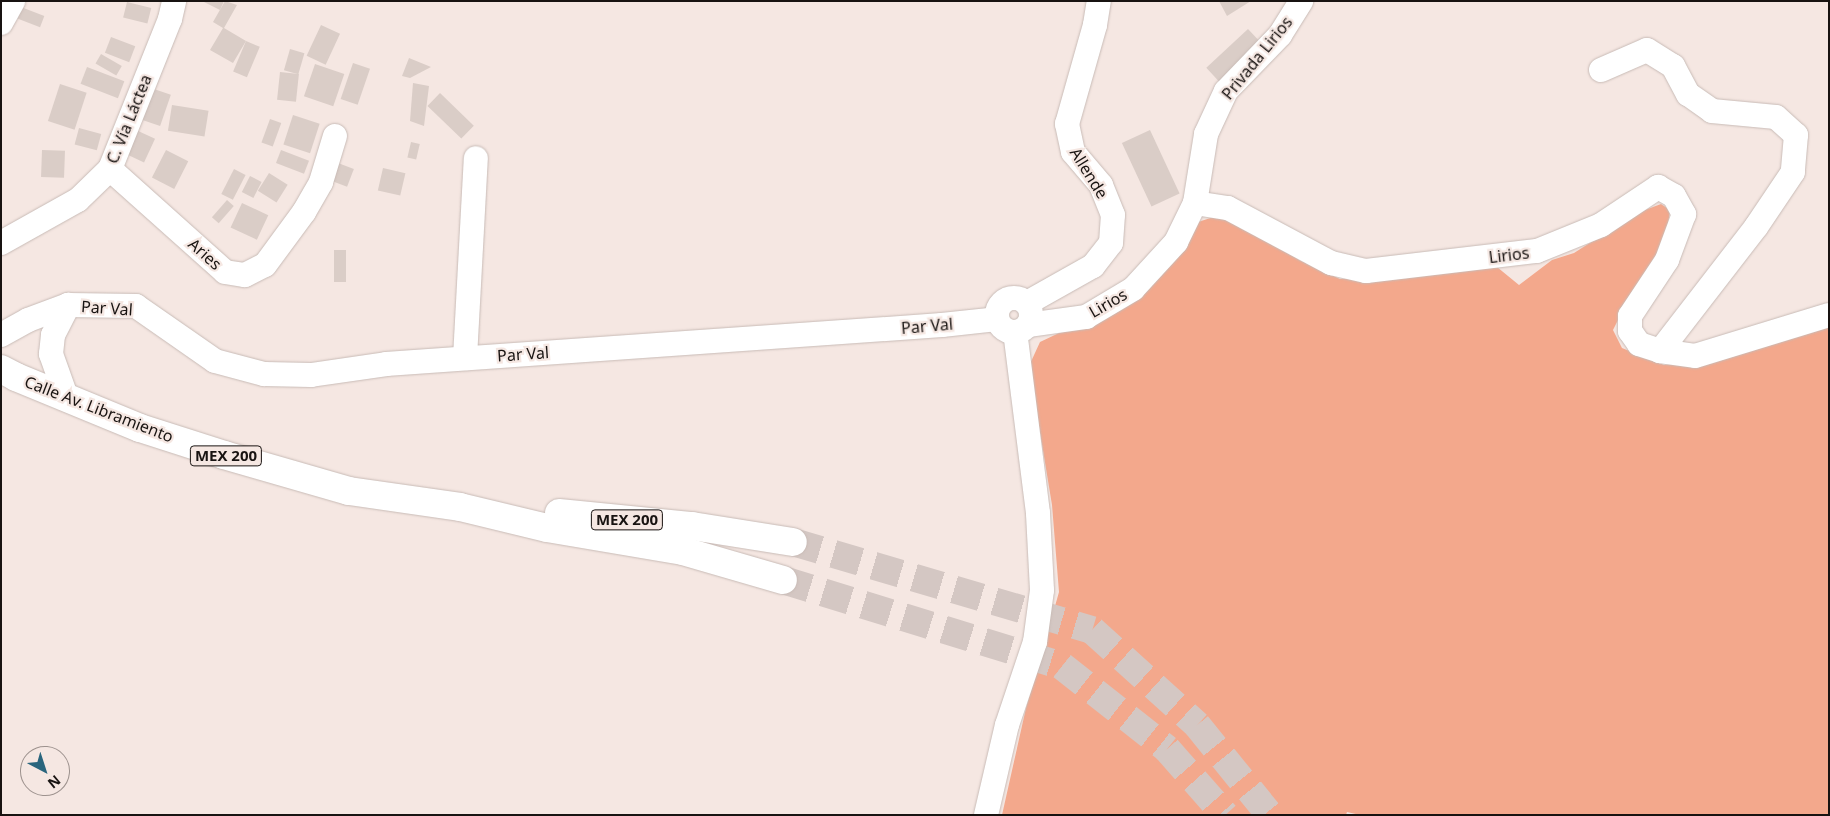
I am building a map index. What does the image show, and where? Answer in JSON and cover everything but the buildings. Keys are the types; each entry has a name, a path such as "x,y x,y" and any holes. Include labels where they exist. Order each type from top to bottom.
{"main road":[{"name":"Calle Av. Libramiento","path":"1,369 67,399 140,428 224,455 349,491 460,507 555,512 692,526 793,542"},
{"name":"Calle Av. Libramiento","path":"460,507 547,528 683,551 783,580"}],"street":[{"path":"1,24 13,1"},
{"name":"C. Vía Láctea","path":"1,243 78,200 110,169 170,19 174,1"},
{"name":"Allende","path":"1017,320 1093,266 1111,243 1113,215 1101,185 1073,152 1067,124 1095,25 1099,1"},
{"name":"Privada Lirios","path":"1195,203 1206,134 1226,91 1280,35 1301,1"},
{"path":"1601,70 1647,50 1673,66 1688,94 1712,111 1776,117 1796,135 1793,172 1756,228 1660,352"},
{"name":"Aries","path":"110,169 225,272 245,275 265,266 304,212 321,182 335,136"},
{"path":"465,358 476,158"},
{"name":"Lirios","path":"1017,320 1086,317 1133,289 1176,242 1195,203 1228,208 1331,263 1366,271 1537,251 1601,225 1658,187 1674,196 1684,214 1667,260 1630,316 1630,331 1639,344 1660,352 1695,356 1829,315"},
{"name":"Par Val","path":"1,335 28,320 68,306 136,306 215,361 264,374 310,375 386,364 1017,320"},
{"name":"Par Val","path":"67,399 51,354 53,335 68,306"},
{"path":"986,815 1008,725 1036,642 1042,590 1038,514 1017,320"}],"shaded area":[{"path":"1661,204 1670,210 1666,240 1631,294 1613,330 1622,348 1664,365 1734,354 1829,324 1829,815 1360,815 1347,812 1346,815 1002,815 1026,708 1059,592 1052,505 1029,366 1040,342 1116,306 1198,222 1223,214 1253,229 1299,260 1340,279 1387,278 1497,267 1519,285 1552,260 1574,253 1637,213"}],"tunnel":[{"path":"793,542 1092,630 1197,725 1270,815"},
{"path":"783,580 1062,666 1167,749 1225,815"}]}
